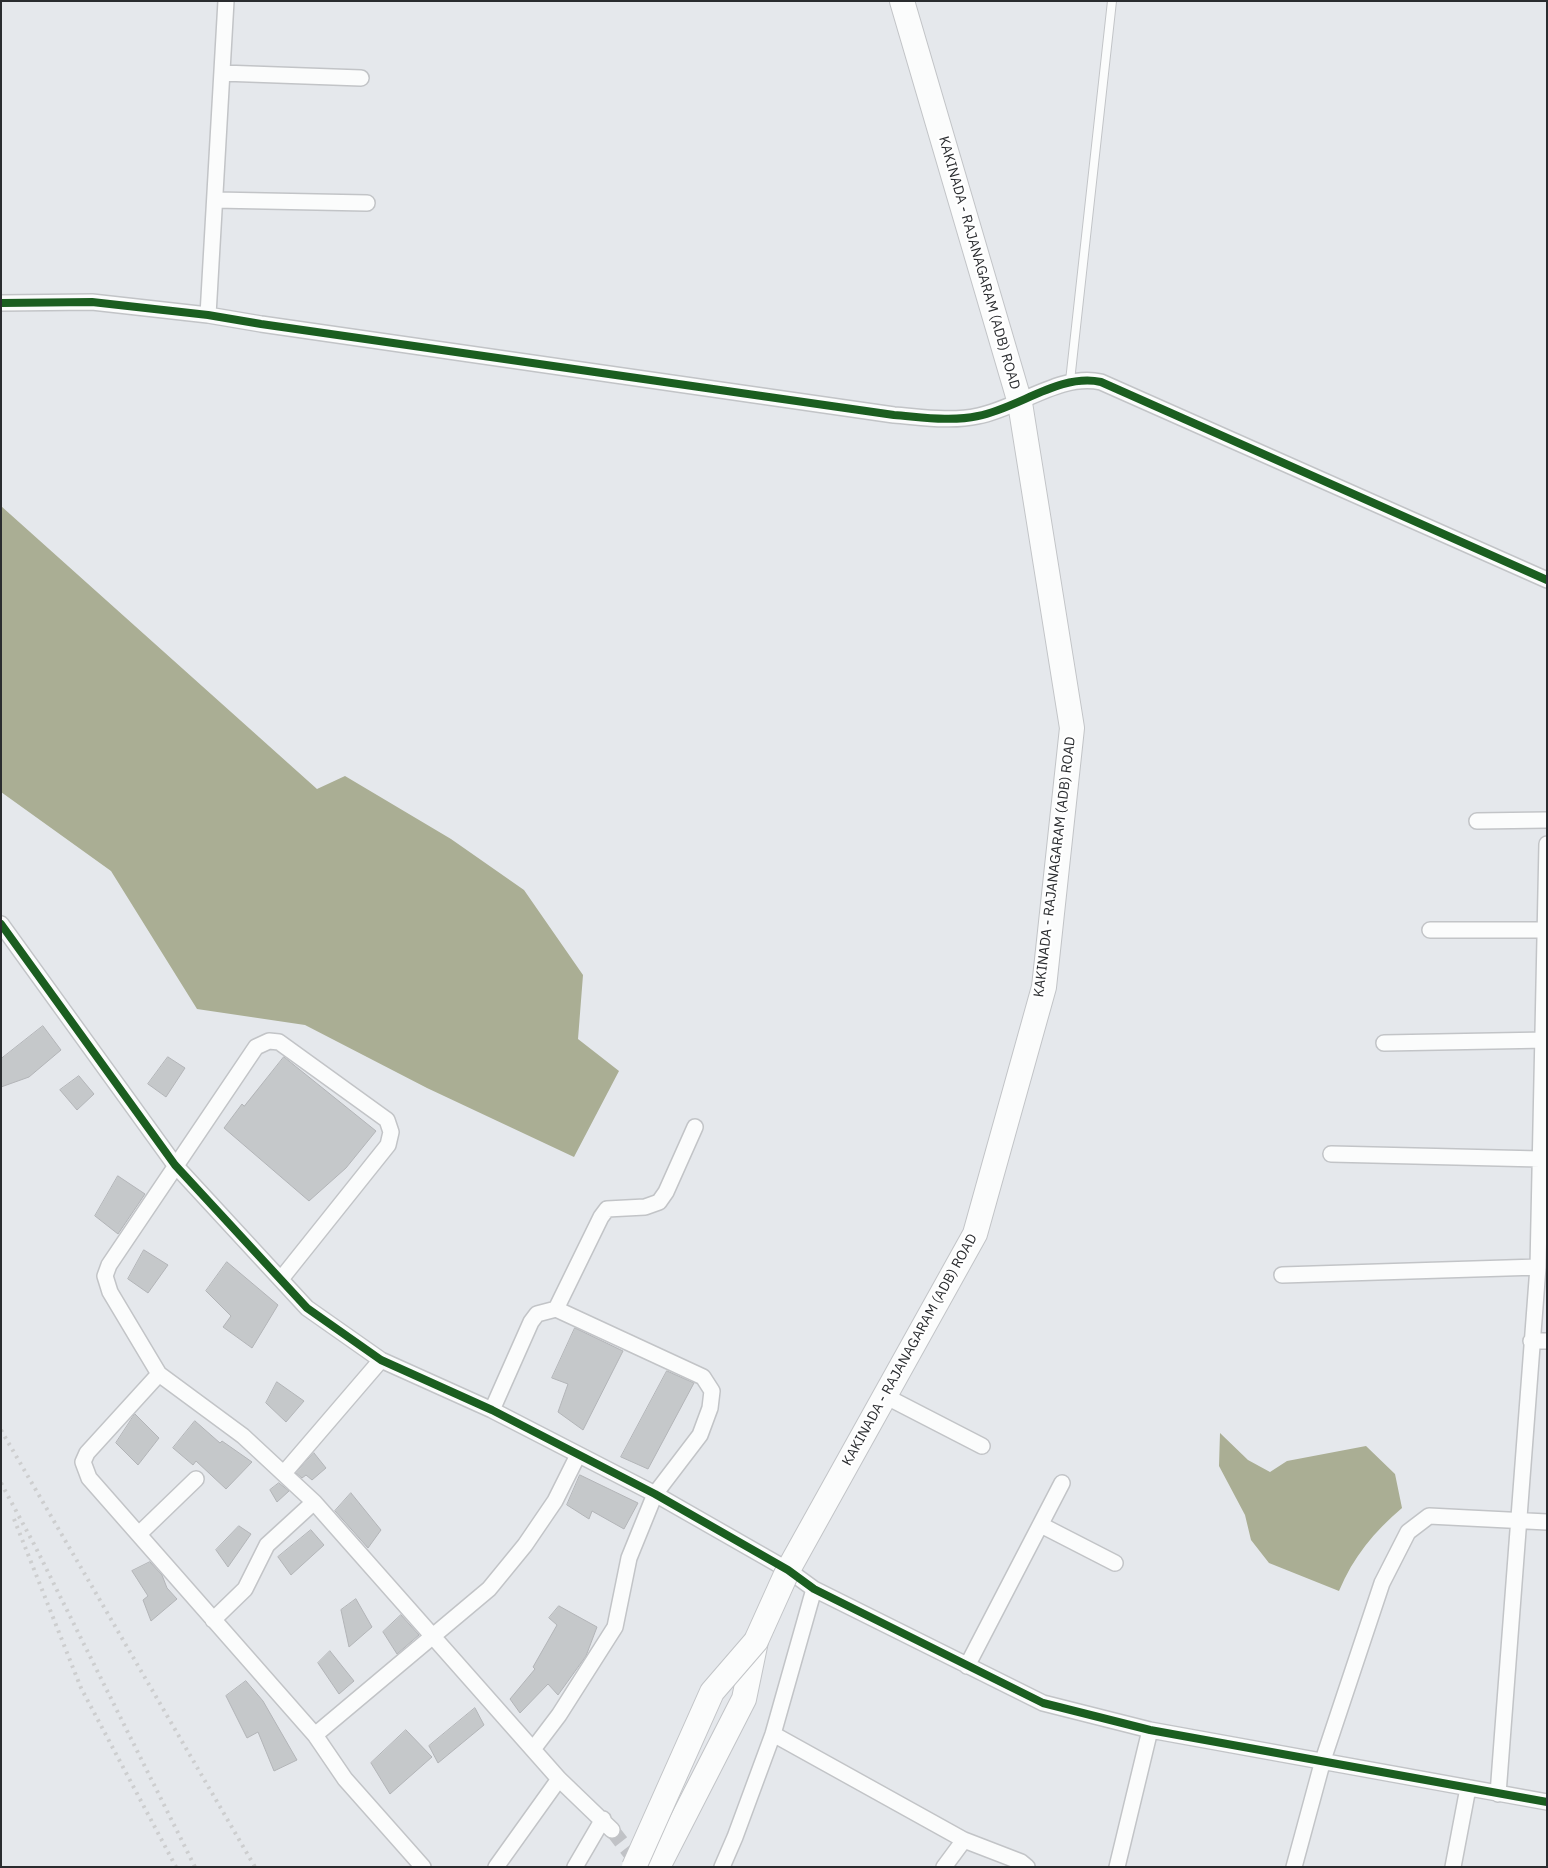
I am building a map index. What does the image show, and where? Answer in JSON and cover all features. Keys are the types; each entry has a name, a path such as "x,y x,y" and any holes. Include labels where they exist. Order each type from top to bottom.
{"main road":[{"name":"KAKINADA - RAJANAGARAM (ADB) ROAD","path":"634,1867 712,1692 756,1641 788,1570 976,1234 1044,987 1072,728 1020,403 902,1"},
{"path":"658,1867 744,1699 756,1641"}],"street":[{"path":"208,315 226,1"},
{"path":"222,73 361,78"},
{"path":"215,200 368,202"},
{"path":"1,303 92,302 208,315 894,415 935,418 977,416 1020,403 1070,381 1087,379 1101,382 1547,580"},
{"path":"1478,821 1547,820"},
{"path":"1498,1794 1538,1267 1545,1040 1547,844"},
{"path":"1,924 175,1165 307,1308 381,1360 492,1410 655,1494 788,1570 814,1589 1043,1703 1150,1730 1547,1802"},
{"path":"1430,930 1546,930"},
{"path":"1384,1043 1545,1040"},
{"path":"281,1279 388,1145 392,1132 387,1120 279,1042 269,1041 256,1047 109,1265 105,1276 110,1292 159,1374 243,1436 314,1502 534,1748 559,1779 608,1824 575,1867"},
{"path":"556,1309 601,1217 608,1209 645,1207 659,1202 666,1192 695,1127"},
{"path":"1331,1154 1540,1159"},
{"path":"1282,1275 1538,1267"},
{"path":"492,1410 531,1322 537,1314 556,1309 703,1377 712,1391 710,1408 700,1434 655,1494 629,1558 615,1627 559,1715 534,1748"},
{"path":"1531,1340 1547,1341"},
{"path":"284,1473 381,1360"},
{"path":"159,1374 87,1452 83,1462 89,1478 315,1735 344,1779 423,1867"},
{"path":"885,1396 982,1446"},
{"path":"315,1735 490,1589 525,1545 555,1501 578,1455"},
{"path":"139,1534 196,1479"},
{"path":"967,1666 1062,1484"},
{"path":"214,1620 246,1589 266,1545 314,1502"},
{"path":"1294,1867 1323,1760 1382,1583 1408,1532 1429,1516 1547,1522"},
{"path":"1041,1525 1115,1563"},
{"path":"722,1867 736,1837 773,1734 814,1589"},
{"path":"1121,1866 1150,1730"},
{"path":"773,1734 964,1840 1021,1862 1027,1867"},
{"path":"496,1867 559,1779"},
{"path":"1453,1867 1468,1788"},
{"path":"944,1867 964,1840"}],"lane":[{"path":"1070,381 1112,1"}],"shaded area":[{"path":"1,506 317,789 345,776 451,839 524,890 583,975 578,1039 619,1071 574,1157 427,1088 305,1025 197,1009 111,871 1,792"},
{"path":"1220,1433 1248,1460 1270,1472 1287,1461 1366,1446 1395,1474 1402,1508 1382,1526 1365,1546 1351,1567 1339,1591 1269,1563 1251,1540 1245,1515 1219,1466"}],"building":[{"path":"43,1026 61,1050 29,1077 1,1087 1,1059"},
{"path":"168,1057 185,1068 166,1097 148,1084"},
{"path":"284,1057 376,1131 346,1168 309,1201 224,1128 242,1104 244,1106"},
{"path":"79,1076 94,1094 77,1110 60,1090"},
{"path":"118,1176 145,1194 118,1234 95,1216"},
{"path":"144,1250 168,1265 148,1293 128,1279"},
{"path":"227,1262 278,1305 252,1348 223,1327 231,1316 206,1291"},
{"path":"575,1328 623,1351 583,1430 558,1412 568,1384 552,1378"},
{"path":"667,1371 694,1383 648,1469 621,1457"},
{"path":"277,1382 304,1401 286,1422 266,1403"},
{"path":"135,1414 159,1438 138,1465 116,1443"},
{"path":"195,1421 220,1443 222,1441 252,1462 226,1489 196,1461 193,1465 173,1448"},
{"path":"314,1453 326,1468 312,1480 306,1475 302,1478 296,1473"},
{"path":"580,1475 638,1503 624,1529 592,1511 589,1519 567,1505"},
{"path":"279,1483 289,1491 277,1502 270,1490"},
{"path":"351,1493 381,1530 368,1548 335,1511"},
{"path":"239,1526 251,1534 228,1567 216,1550"},
{"path":"311,1530 324,1545 291,1575 278,1557"},
{"path":"150,1562 162,1575 167,1588 177,1599 151,1621 143,1600 148,1596 132,1571"},
{"path":"356,1599 372,1627 349,1647 341,1610"},
{"path":"559,1606 597,1627 586,1656 558,1695 548,1684 520,1713 510,1699 535,1669 533,1667 557,1625 549,1618"},
{"path":"401,1615 419,1635 397,1654 383,1632"},
{"path":"330,1651 354,1681 339,1694 318,1663"},
{"path":"246,1681 263,1701 297,1760 274,1771 258,1732 247,1738 226,1696"},
{"path":"475,1708 484,1725 438,1763 429,1746"},
{"path":"406,1730 432,1757 390,1794 371,1763"}],"tunnel":[{"path":"612,1830 640,1866"}],"railway":[{"path":"1,1430 255,1867"},
{"path":"1,1483 35,1546 195,1867"},
{"path":"14,1519 81,1688 176,1867"}],"cycle path":[{"path":"1,303 92,302 208,315 925,418 957,419 978,416 1070,382 1101,382 1547,580"},
{"path":"1,924 175,1165 307,1308 381,1360 492,1410 655,1494 788,1570 814,1589 1043,1703 1150,1730 1547,1802"}]}
